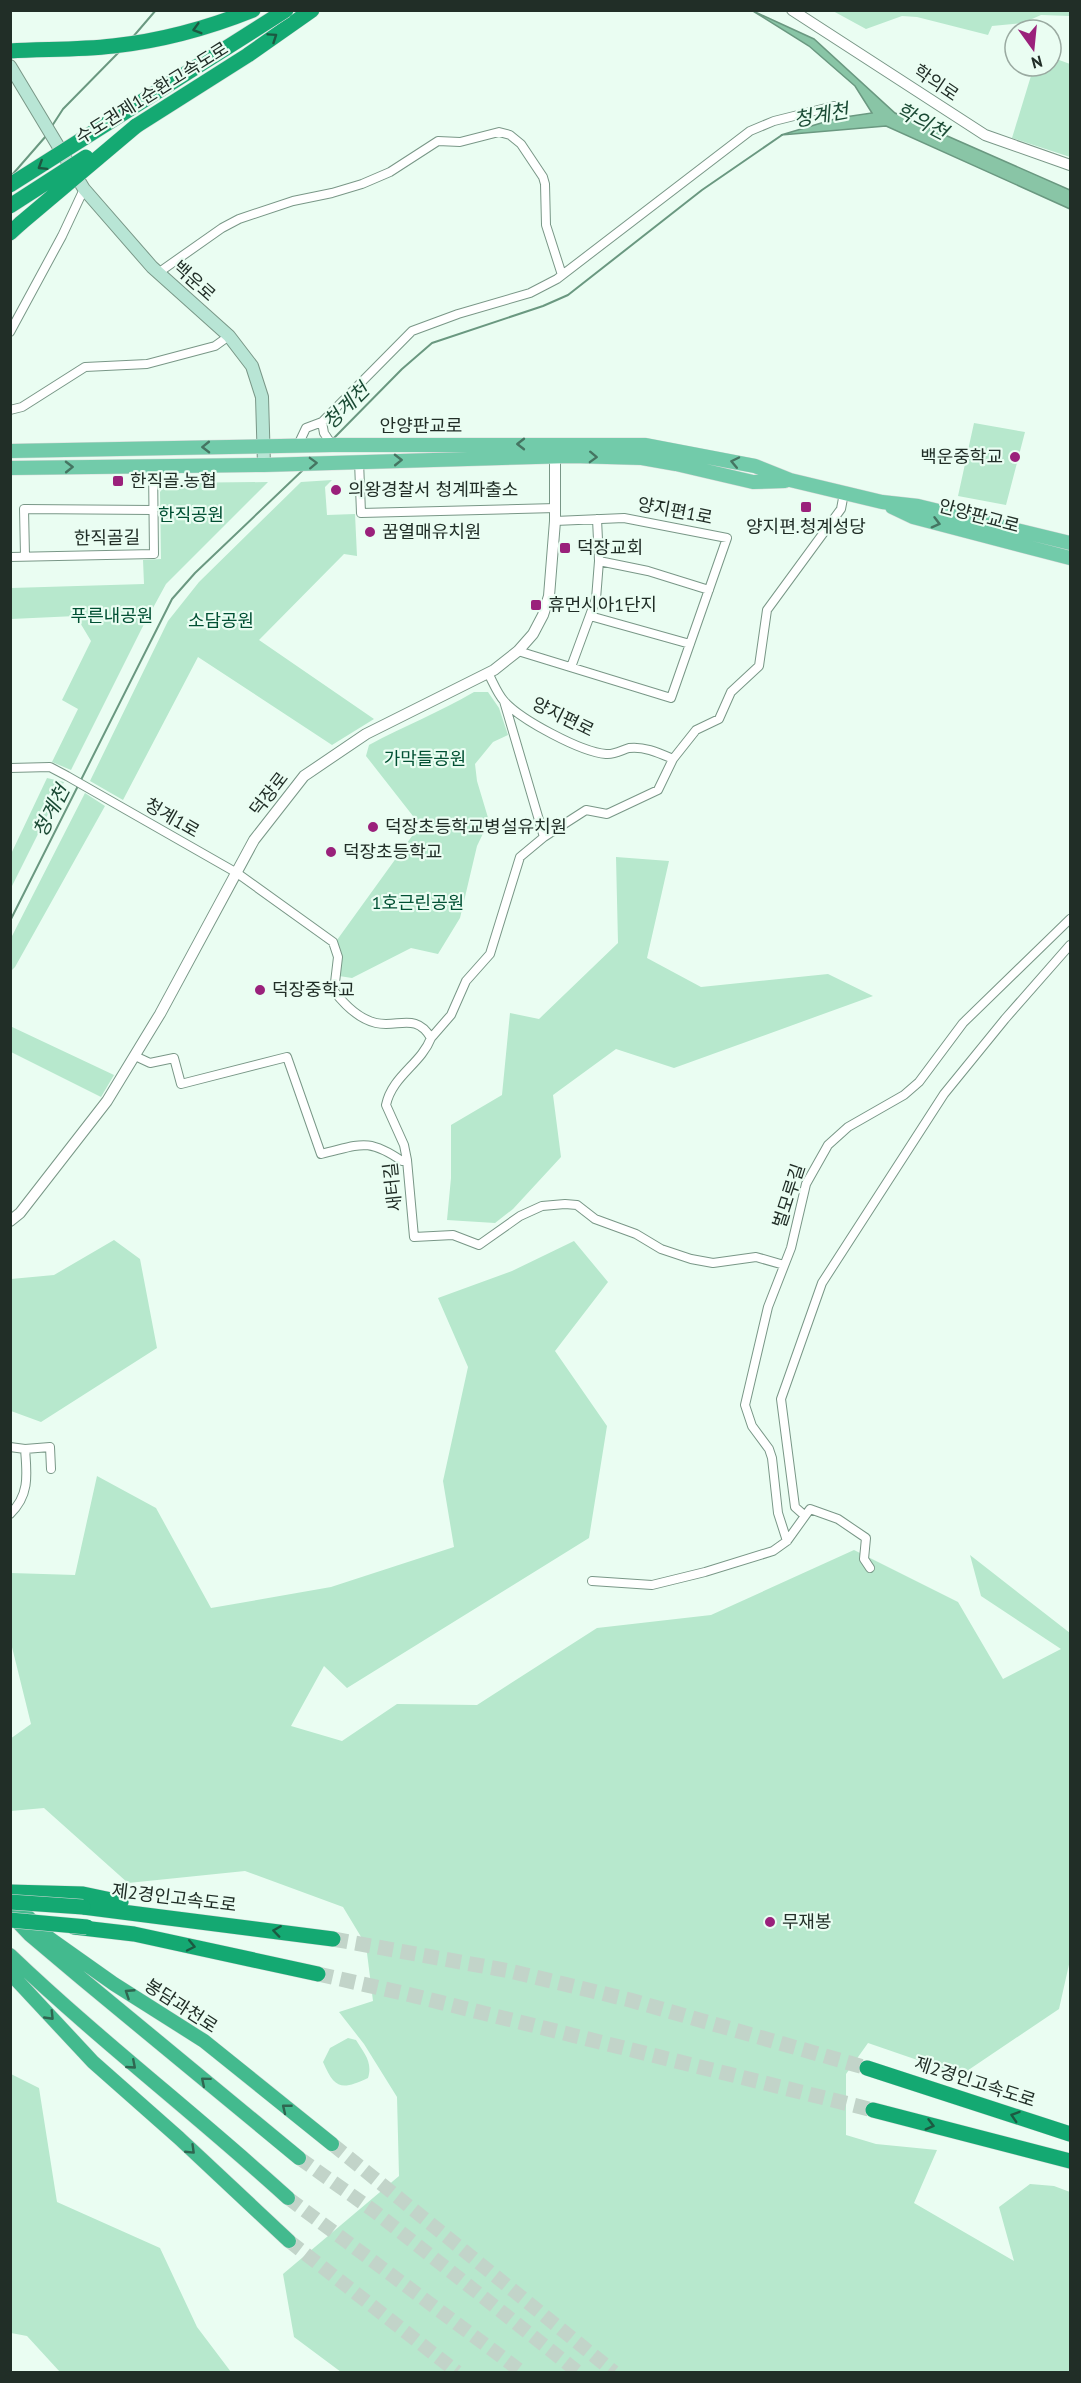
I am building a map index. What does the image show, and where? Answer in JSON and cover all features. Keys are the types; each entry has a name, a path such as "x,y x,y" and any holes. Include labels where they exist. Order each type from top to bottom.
{"highway":[{"path":"14,50 112,46 150,40 193,31 253,10"},
{"name":"수도권제1순환고속도로","path":"10,185 286,10"},
{"name":"수도권제1순환고속도로","path":"10,206 248,55 312,10"},
{"path":"10,233 136,126"},
{"path":"10,1892 83,1901"},
{"name":"제2경인고속도로","path":"10,1900 83,1901 333,1939"},
{"name":"봉담과천로","path":"10,1900 49,1938 114,1984 204,2041 332,2144"},
{"name":"봉담과천로","path":"10,1914 30,1935 299,2158"},
{"path":"10,1920 134,1934 318,1974"},
{"path":"10,1926 87,1927"},
{"path":"10,1955 139,2071 288,2198"},
{"path":"10,1973 93,2062 179,2138 289,2241"},
{"name":"제2경인고속도로","path":"867,2068 1071,2134"},
{"path":"873,2110 1071,2161"}],"main road":[{"name":"백운로","path":"10,66 84,189 158,273 229,336 252,366 262,397 264,465"},
{"name":"안양판교로","path":"10,451 300,445 328,439 357,444 555,451"},
{"name":"안양판교로","path":"10,468 264,465 555,451 645,444 755,466 790,480 882,502 918,506 1071,543"},
{"name":"안양판교로","path":"882,502 913,517 1071,558"}],"street":[{"name":"학의로","path":"792,10 985,135 1071,165"},
{"path":"300,445 306,428 321,423 412,331 458,314 530,293 562,276 750,131 774,121 834,106"},
{"path":"158,273 222,228 239,219 273,206 362,184 390,172 438,141 460,142 499,132 510,135 521,144 543,177 546,225 562,276"},
{"path":"10,332 62,237 84,189"},
{"path":"10,410 22,406 86,367 147,364 216,346 229,336"},
{"path":"321,423 328,439"},
{"name":"덕장로","path":"10,1221 20,1213 107,1101 135,1056 254,840 304,776 366,734 488,673 518,651 533,634 543,615 549,596 556,508 555,451"},
{"path":"359,461 361,513 556,508"},
{"name":"한직골길","path":"10,556 154,554 153,466"},
{"path":"673,759 696,730 719,719 731,692 759,666 767,610 840,509 844,493"},
{"path":"25,556 24,509 153,510"},
{"name":"양지편1로","path":"518,651 671,698 727,538 624,518 555,521"},
{"path":"571,668 596,599 599,561 597,519"},
{"path":"599,561 648,571 709,590"},
{"path":"590,616 690,644"},
{"name":"양지편로","path":"488,673 503,700 516,712 543,729 575,744 608,755 630,748 652,750 673,759"},
{"path":"503,700 544,837"},
{"name":"새터길","path":"673,759 658,790 607,814 586,810 544,837 520,857 490,954 466,981 451,1016 431,1038 426,1050 393,1086 386,1105 404,1145 414,1238 453,1235 479,1245 520,1216 542,1206 565,1204 577,1205 595,1219 636,1234 661,1250 691,1259 713,1263 756,1257 784,1264"},
{"name":"청계1로","path":"10,768 50,767 237,873"},
{"path":"237,873 333,942 338,957 334,991 346,1006 375,1023 417,1024 426,1029 431,1038"},
{"name":"벌모루길","path":"788,1541 778,1513 772,1458 769,1449 752,1426 745,1405 768,1307 791,1248 806,1184 828,1145 848,1127 904,1095 919,1082 963,1023 1071,919"},
{"path":"804,1515 795,1507 781,1399 822,1282 944,1094 1071,945"},
{"path":"135,1056 150,1063 174,1059 181,1084 287,1057 321,1154 364,1143 380,1146 402,1161 407,1160"},
{"path":"10,1447 25,1449 50,1447 51,1469"},
{"path":"10,1514 21,1503 25,1493 27,1481 25,1449"},
{"path":"592,1581 652,1585 705,1572 773,1551 788,1541 810,1509 838,1519 866,1538 864,1559 870,1568"}],"green space":[{"path":"1070,10 1070,16 1041,15 1034,18 1003,18 1003,25 992,26 988,35 917,17 902,16 866,29 833,11"},
{"path":"1063,61 1070,64 1070,157 1012,138 1030,78 1063,78"},
{"path":"974,423 1025,432 1006,505 958,496"},
{"name":"소담공원","path":"332,480 325,487 327,515 355,514 357,556 344,554 259,640 374,719 332,745 198,657 123,800 90,781 168,621 199,582 301,482"},
{"name":"푸른내공원","path":"268,482 166,584 71,770 52,762 78,709 62,700 91,641 76,616 11,619 11,588 144,584 143,560 161,559 160,492 167,483"},
{"name":"1호근린공원","path":"474,692 488,692 499,708 508,735 493,742 475,764 477,781 489,821 477,846 460,918 438,954 411,948 352,978 339,976 342,957 337,940 420,825 366,756 369,745"},
{"path":"47,778 64,782 11,888 11,854"},
{"path":"85,793 105,806 11,971 11,938"},
{"path":"616,857 669,861 647,958 701,987 828,974 873,996 674,1068 616,1049 553,1095 561,1157 513,1209 495,1223 447,1220 451,1178 451,1125 502,1095 510,1013 539,1019 618,943"},
{"path":"10,1026 114,1075 101,1097 11,1052"},
{"path":"114,1240 140,1259 157,1348 41,1422 11,1411 11,1279 54,1275"},
{"path":"574,1241 608,1282 555,1351 607,1426 589,1538 347,1688 324,1666 291,1726 342,1741 397,1704 477,1705 597,1628 711,1615 854,1550 958,1602 1003,1679 1061,1649 981,1596 970,1555 1070,1633 1070,1960 1059,2009 961,2075 868,2043 846,2074 846,2135 876,2144 937,2150 914,2203 1014,2261 999,2207 1030,2184 1054,2186 1070,2192 1070,2372 341,2372 294,2337 283,2274 399,2176 397,2097 364,2044 339,2012 373,2001 366,1945 343,1907 245,1871 128,1883 44,1808 11,1811 10,1739 31,1724 11,1643 11,1573 75,1575 97,1476 156,1508 211,1608 331,1587 454,1547 443,1481 468,1367 438,1298 512,1271"},
{"path":"348,2038 356,2040 362,2049 369,2062 369,2072 368,2078 346,2086 336,2083 331,2078 323,2062 330,2048"},
{"path":"11,2074 39,2088 57,2202 160,2248 197,2327 231,2372 60,2372 27,2336 11,2333"}],"shaded area":[{"name":"학의천","path":"753,11 814,39 895,113 1070,190 1070,209 886,126 781,135 838,118 872,113 855,86 809,46"}],"waterway":[{"path":"132,38 156,10"},
{"path":"52,126 63,109 120,51"},
{"name":"청계천","path":"333,439 402,369 432,343 543,306 568,295 702,190 782,135"},
{"path":"12,175 46,136"},
{"name":"청계천","path":"10,921 172,599 195,573 304,469"}],"tunnel":[{"path":"333,1939 510,1971 630,2000 867,2068"},
{"path":"318,1974 873,2110"},
{"path":"332,2144 614,2372"},
{"path":"299,2158 374,2211 578,2372"},
{"path":"288,2198 522,2372"},
{"path":"289,2241 457,2372"}],"place":[{"name":"백운중학교","path":"1015,457"},
{"name":"한직골.농협","path":"118,481"},
{"name":"의왕경찰서 청계파출소","path":"336,490"},
{"name":"양지편.청계성당","path":"806,507"},
{"name":"꿈열매유치원","path":"370,532"},
{"name":"덕장교회","path":"565,548"},
{"name":"휴먼시아1단지","path":"536,605"},
{"name":"덕장초등학교병설유치원","path":"373,827"},
{"name":"덕장초등학교","path":"331,852"},
{"name":"덕장중학교","path":"260,990"},
{"name":"무재봉","path":"770,1922"}],"park label":[{"name":"한직공원","path":"191,515"},
{"name":"가막들공원","path":"425,759"}]}
